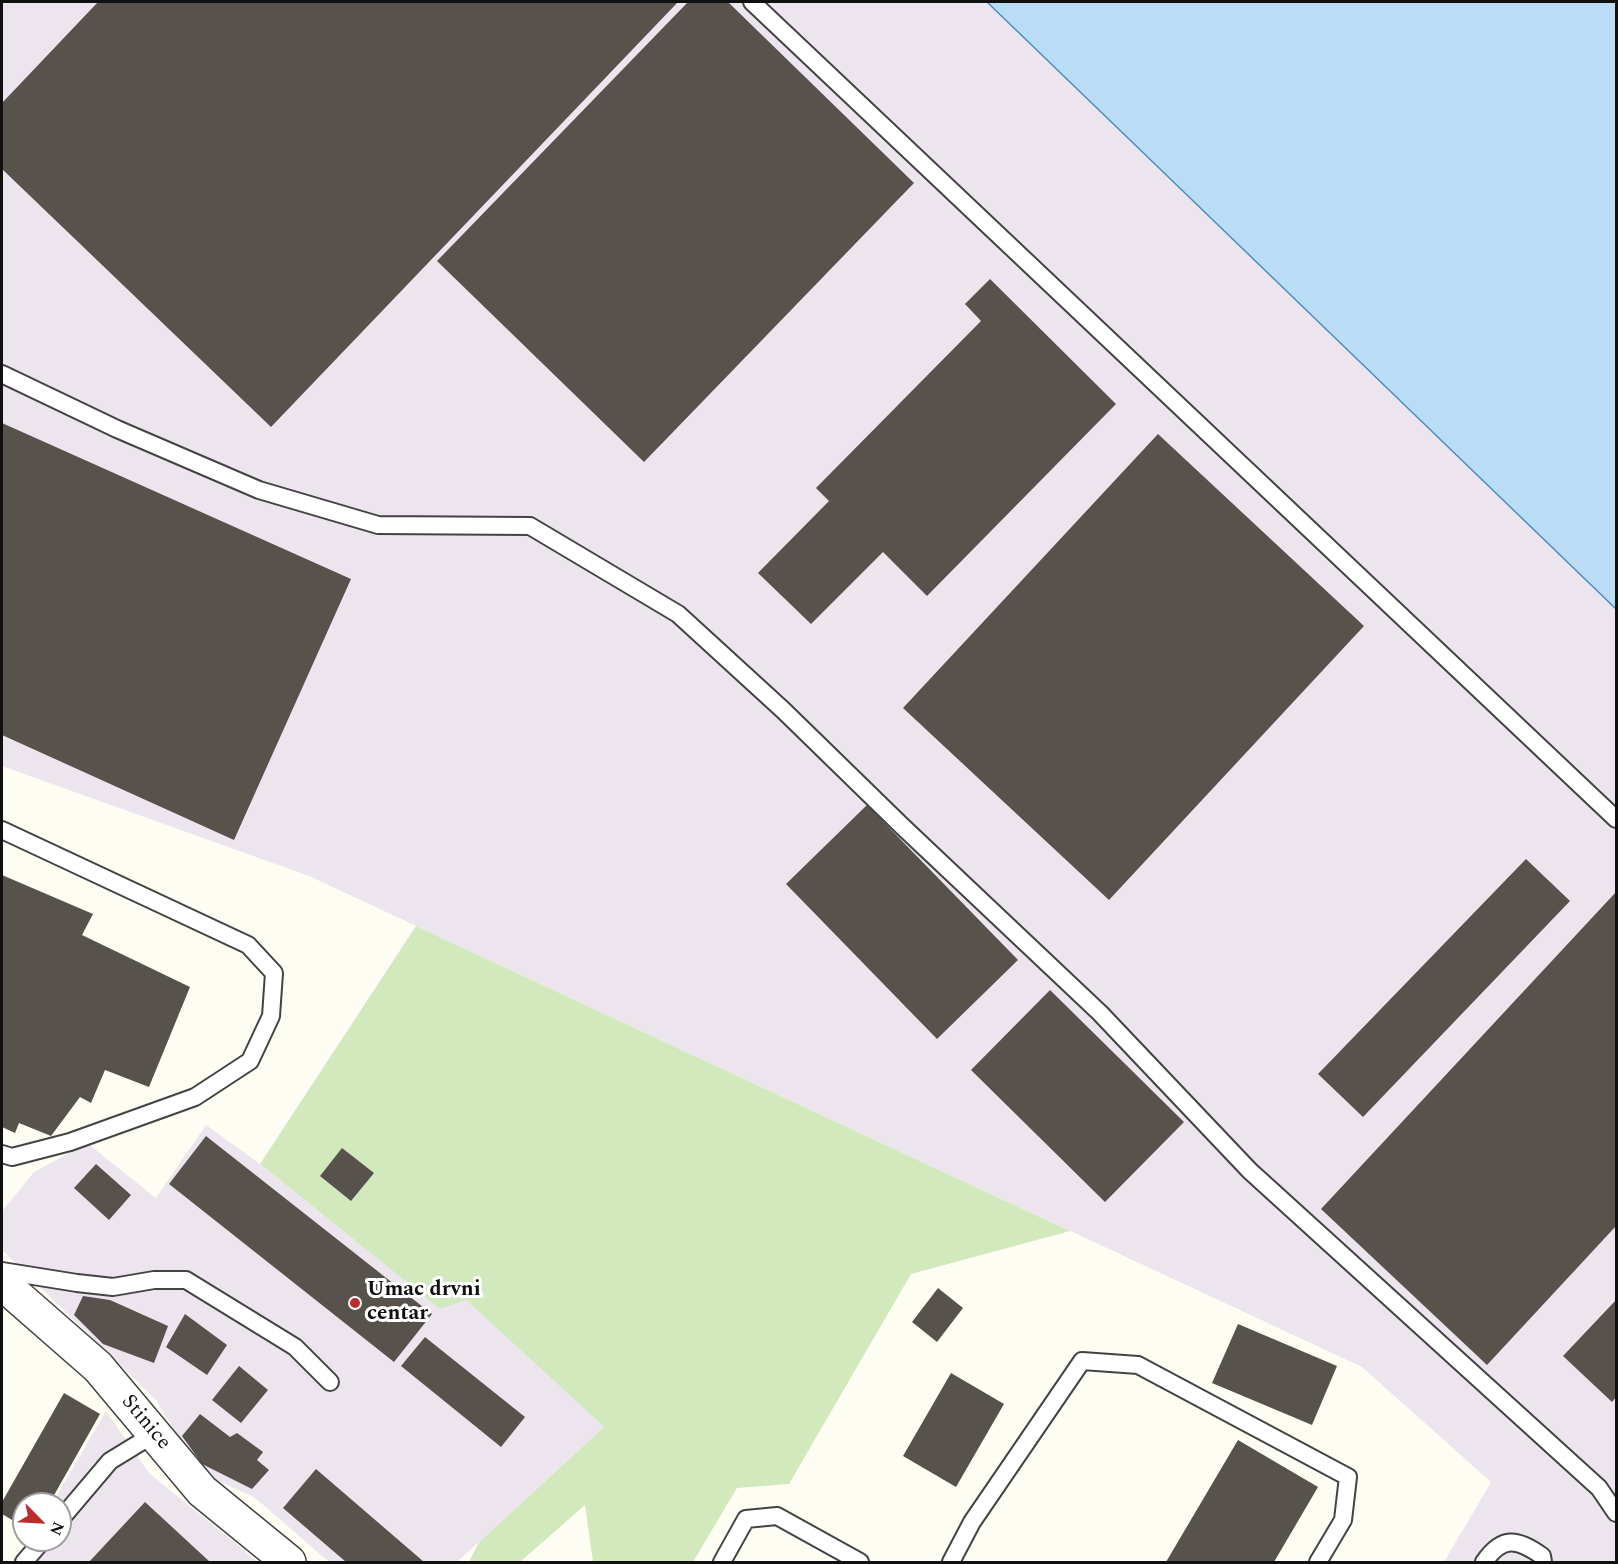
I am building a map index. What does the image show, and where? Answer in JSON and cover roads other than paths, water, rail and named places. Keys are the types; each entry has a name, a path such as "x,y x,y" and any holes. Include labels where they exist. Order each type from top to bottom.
{"street":[{"name":"Stinice","path":"2,1283 98,1367 202,1491 289,1563"}],"lane":[{"path":"752,2 1617,819"},
{"path":"2,374 117,429 259,490 378,525 530,526 678,614 783,710 910,834 1100,1013 1250,1170 1599,1488 1617,1514"},
{"path":"2,830 248,945 274,973 271,1016 250,1061 195,1097 70,1142 12,1157 2,1154"},
{"path":"2,1270 113,1287 154,1280 186,1280 295,1347 330,1382"},
{"path":"951,1563 972,1522 1082,1361 1138,1365 1348,1477 1344,1520 1318,1563"},
{"path":"72,1506 110,1461 154,1434"},
{"path":"722,1563 746,1519 777,1516 860,1563"},
{"path":"1484,1563 1493,1549 1509,1541 1526,1545 1542,1556 1543,1563"}],"water":[{"path":"987,2 1616,2 1616,609"}],"place":[{"name":"Umac drvni centar","path":"355,1303"}]}
